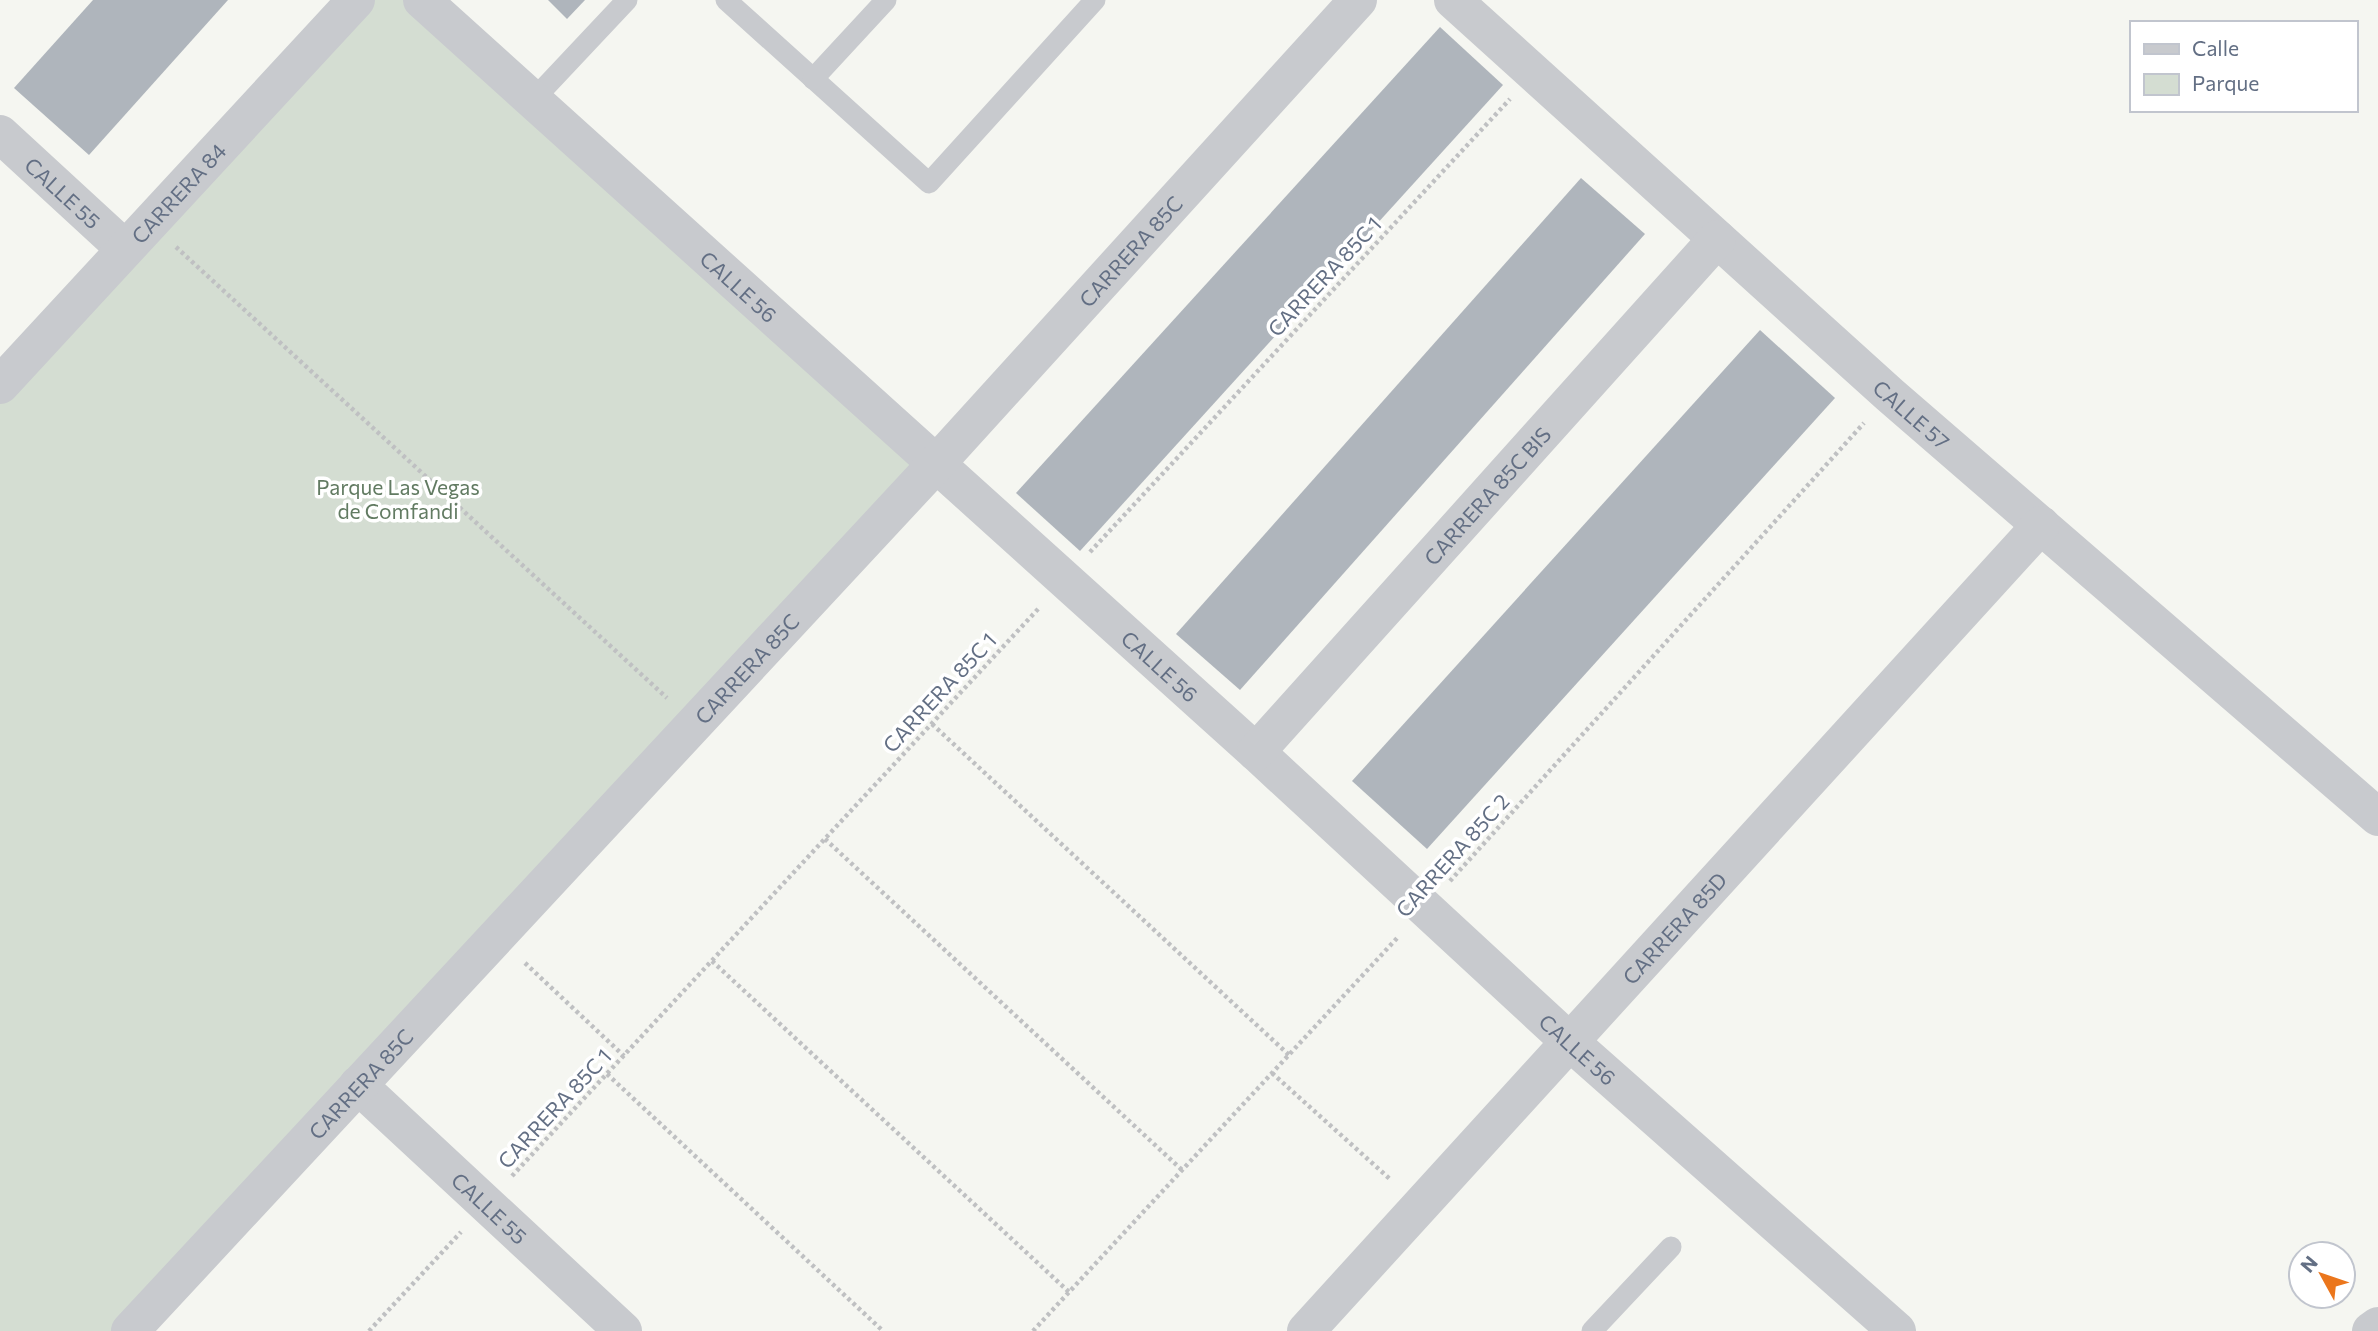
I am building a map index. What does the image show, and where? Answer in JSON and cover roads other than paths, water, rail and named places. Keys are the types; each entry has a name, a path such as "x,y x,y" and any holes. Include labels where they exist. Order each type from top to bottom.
{"street":[{"name":"CARRERA 84","path":"0,385 356,0"},
{"name":"CALLE 56","path":"422,0 1256,752 1570,1042 1897,1331"},
{"name":"CARRERA 85C","path":"130,1331 936,464 1358,0"},
{"name":"CALLE 57","path":"1453,0 1890,395 2378,817"},
{"name":"CALLE 55","path":"0,134 137,236"},
{"name":"CARRERA 85C BIS","path":"1256,752 1717,239"},
{"name":"CARRERA 85D","path":"1316,1328 1420,1206 2041,525"},
{"name":"CALLE 55","path":"358,1085 623,1331"},
{"path":"2371,1331 2378,1326"}],"lane":[{"path":"533,100 627,0"},
{"path":"726,0 929,183 1095,0"},
{"path":"813,79 886,0"},
{"path":"1592,1331 1671,1247"}],"park label":[{"name":"Parque Las Vegas de Comfandi","path":"398,498"}]}
